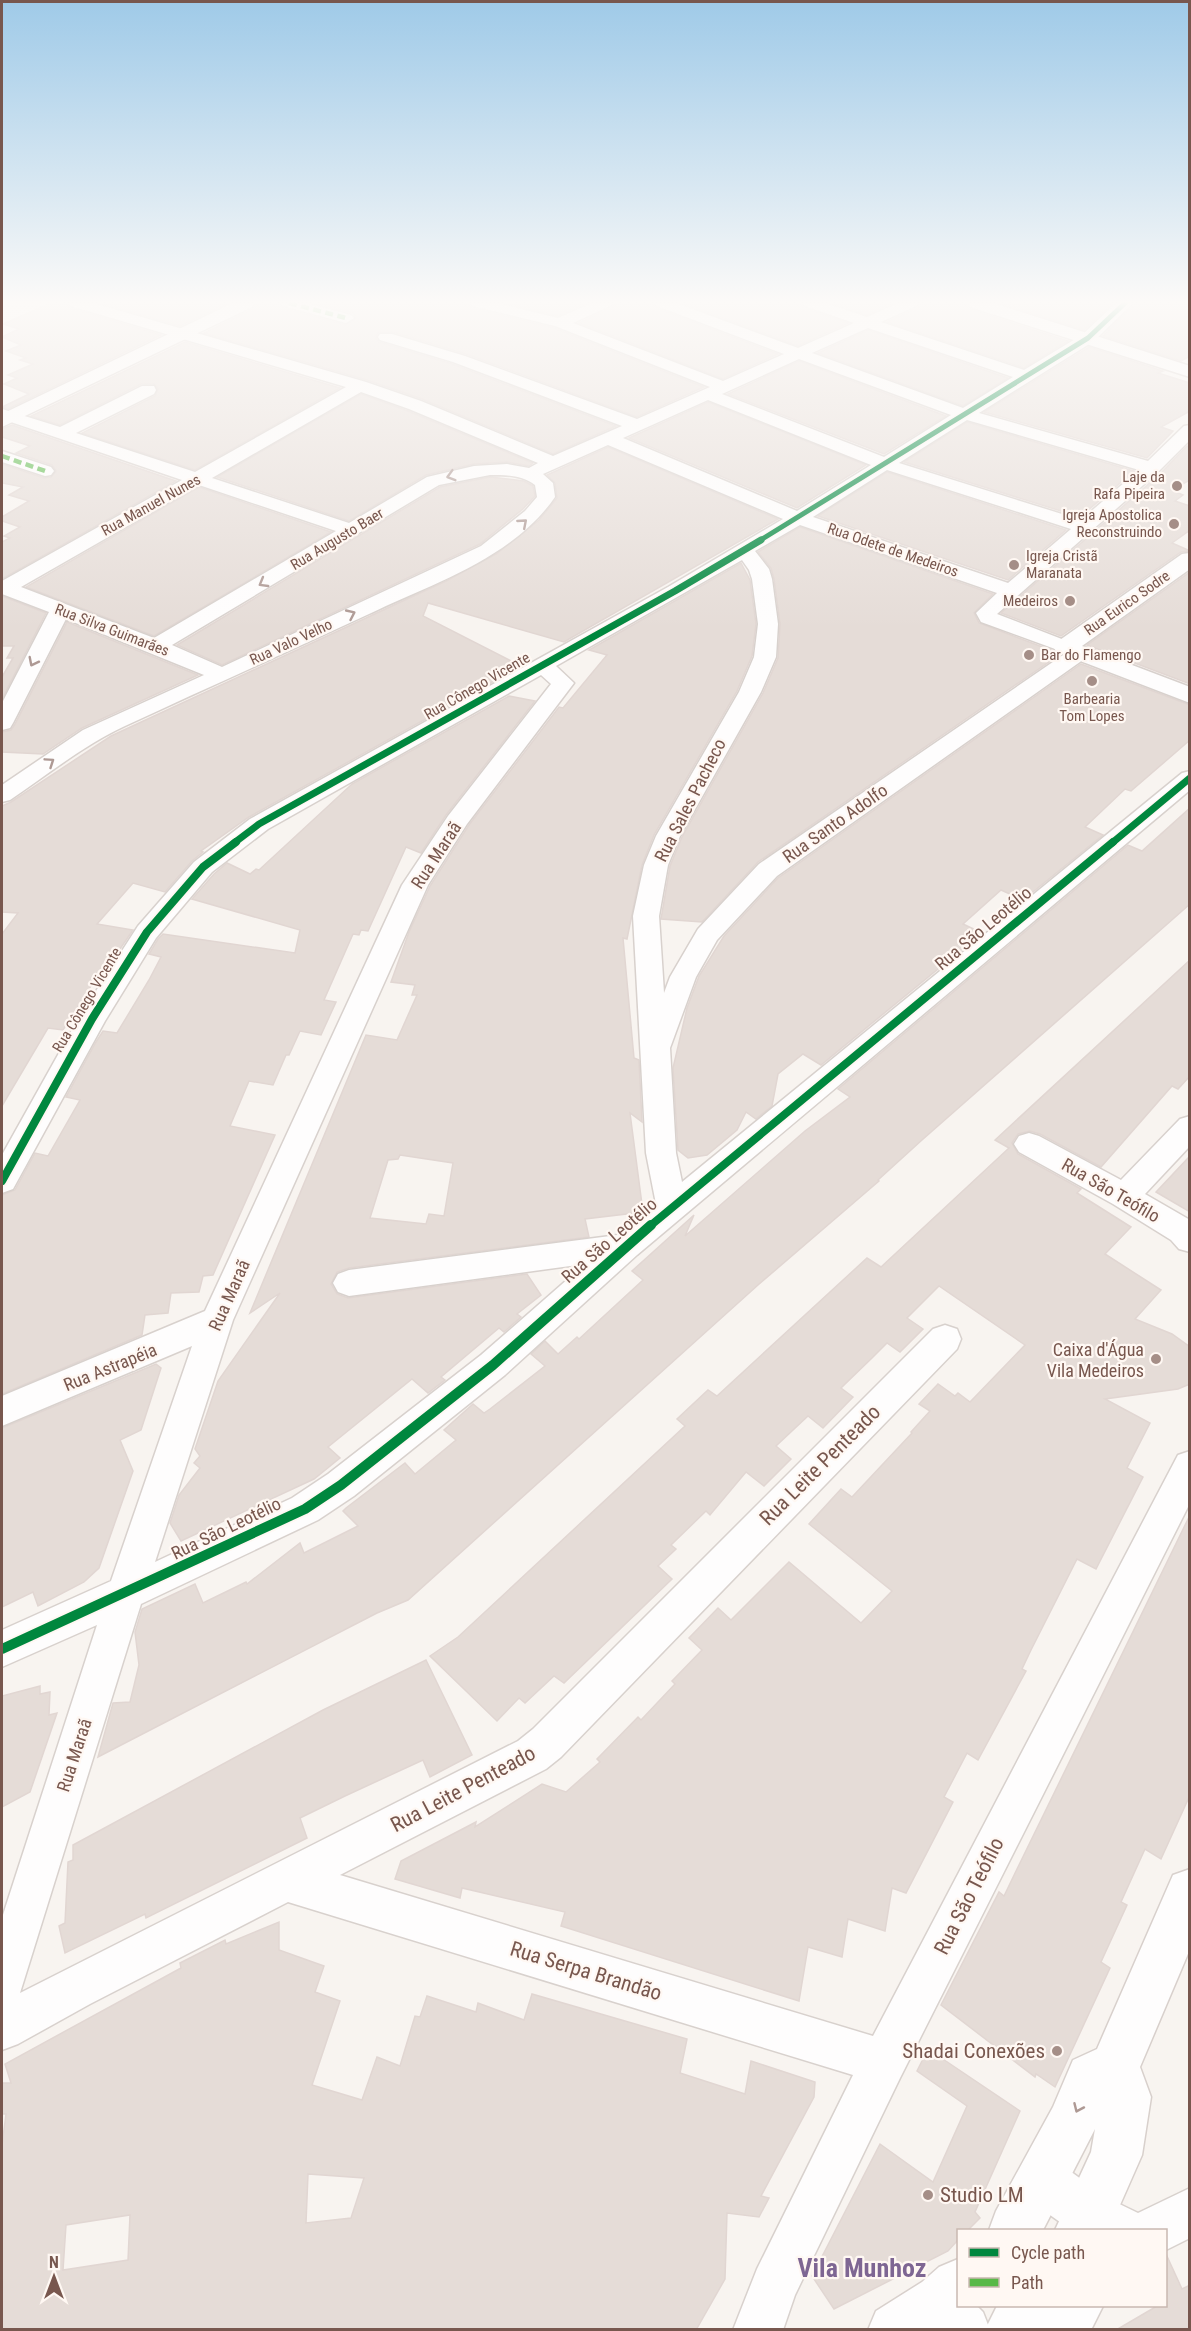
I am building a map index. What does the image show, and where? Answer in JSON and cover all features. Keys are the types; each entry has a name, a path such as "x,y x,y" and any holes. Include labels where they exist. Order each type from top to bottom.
{"main road":[{"name":"Rua Eurico Sodre","path":"1072,650 1190,559"},
{"path":"1072,650 1190,696"},
{"path":"1016,2229 1092,2078 1115,2067 1190,1892"},
{"path":"1097,2225 1116,2155 1126,2097 1115,2067"},
{"path":"895,2330 955,2306"},
{"path":"1012,2330 1032,2307"}],"street":[{"path":"62,433 104,412"},
{"name":"Rua Manuel Nunes","path":"3,587 315,412"},
{"path":"431,412 554,463"},
{"path":"601,412 639,426"},
{"path":"529,473 670,412"},
{"path":"753,412 885,464 1084,527"},
{"path":"957,412 1152,468"},
{"name":"Rua Cônego Vicente","path":"2,1181 92,1019 147,932 203,867 259,824 543,666 744,550 967,412"},
{"path":"4,417 62,433 352,530"},
{"path":"1072,650 986,615 986,613 1152,468 1190,430"},
{"name":"Rua Odete de Medeiros","path":"610,439 798,518 1011,591"},
{"path":"2,456 45,471"},
{"name":"Rua Augusto Baer","path":"156,646 433,481 454,474 486,470 529,473"},
{"name":"Rua Valo Velho","path":"2,795 91,735 115,722 222,675 488,550 532,515 546,497 544,483 529,473"},
{"name":"Rua Sales Pacheco","path":"672,1207 661,1153 656,1050 645,931 650,886 668,836 750,692 765,657 768,624 762,579 759,569 744,550"},
{"name":"Rua Silva Guimarães","path":"3,587 156,646 222,675"},
{"path":"2,723 60,610"},
{"name":"Rua Santo Adolfo","path":"656,1050 683,977 707,934 768,870 1072,650"},
{"name":"Rua Maraã","path":"2,1984 126,1592 217,1320 415,885 457,821 563,683 543,666"},
{"name":"Rua São Leotélio","path":"2,1649 206,1557 305,1509 324,1497 493,1365 672,1207 1190,778"},
{"path":"1124,1196 1190,1128"},
{"name":"Rua São Teófilo","path":"1029,1144 1124,1196 1182,1231 1190,1240"},
{"path":"349,1283 626,1246"},
{"name":"Rua Astrapéia","path":"2,1411 217,1320"},
{"name":"Rua Leite Penteado","path":"2,2028 74,1988 518,1764 547,1743 945,1339"},
{"name":"Rua São Teófilo","path":"758,2330 774,2286 884,2062 1190,1466"},
{"name":"Rua Serpa Brandão","path":"287,1880 884,2062"},
{"path":"1042,2180 1097,2225"},
{"path":"1157,2229 1190,2212"},
{"path":"1060,2330 1077,2307"}],"building":[{"path":"40,412 86,412 60,425 31,416"},
{"path":"124,412 298,412 195,470 82,433"},
{"path":"330,412 410,412 533,463 529,466 507,462 474,464 426,475 349,521 217,477"},
{"path":"452,412 578,412 616,426 553,454"},
{"path":"623,412 649,412 637,417"},
{"path":"687,412 733,412 866,465 797,508 629,438"},
{"path":"774,412 935,412 946,416 884,454"},
{"path":"984,412 1189,412 1161,427 1173,431 1147,458"},
{"path":"967,422 1134,471 1080,517 904,462"},
{"path":"12,425 176,481 2,579 2,542 10,538 4,536 20,527 2,521 2,517 29,501 9,495 23,487 2,483 2,464 44,478 51,477 56,471 52,465 16,453 30,446 2,437 2,429"},
{"path":"1187,446 1190,447 1190,480 1171,490 1183,495 1175,501 1190,506 1190,530 1172,543 1190,551 1181,552 1061,636 1001,613 1160,474"},
{"path":"608,447 778,519 564,642 428,603 423,616 521,666 249,817 201,851 203,852 165,892 133,883 97,924 133,930 120,949 115,948 63,1030 48,1028 2,1106 2,934 18,913 2,912 2,806 111,736 446,581 496,554 539,520 557,498 555,483 547,475"},
{"path":"887,472 1066,530 1008,580 818,516"},
{"path":"490,477 524,481 533,486 535,496 523,509 480,544 222,665 177,645 440,487"},
{"path":"199,487 331,532 154,636 26,587"},
{"path":"800,527 993,594 974,613 979,623 1059,655 758,862 702,922 661,919 670,866 682,837 763,693 778,658 780,624 774,579 771,568 758,552"},
{"path":"741,563 750,580 756,624 752,656 737,691 654,835 642,865 627,939 623,938 634,1058 639,1060 642,1122 630,1113 643,1212 585,1219 589,1237 349,1268 337,1272 331,1284 337,1294 348,1298 527,1274 541,1295 517,1314 521,1317 504,1332 499,1328 441,1377 445,1380 428,1393 412,1379 328,1447 340,1458 314,1479 181,1541 170,1523 179,1495 200,1468 194,1463 200,1456 195,1449 218,1381 280,1293 250,1313 366,1035 397,1040 417,995 412,995 415,985 391,982 409,932 430,886 469,825 559,707 563,708 607,655 589,650","holes":["400,1155 453,1163 444,1216 429,1214 426,1224 370,1218 388,1160 398,1159"]},
{"path":"1190,572 1190,684 1087,645"},
{"path":"2,596 46,613 2,699 2,677 13,658 7,658 14,646 2,646"},
{"path":"67,622 198,675 82,728 43,754 2,752 2,732 11,730 15,724"},
{"path":"1081,664 1190,705 1190,740 1131,791 1125,789 1085,827 1103,835 1023,900 1001,890 963,924 982,933 821,1065 803,1054 778,1074 772,1106 756,1119 746,1112 737,1130 707,1155 688,1158 678,1150 673,1068 687,1008 699,976 724,936 778,878"},
{"path":"509,696 535,701 446,815 421,853 406,847 368,931 361,930 359,935 353,934 324,1000 336,1002 321,1035 300,1031 273,1085 249,1081 230,1126 275,1135 213,1275 203,1276 199,1292 171,1293 168,1313 145,1315 142,1335 2,1394 2,1195 15,1190 35,1153 48,1156 80,1100 66,1097 96,1042 103,1031 117,1033 161,957 149,954 158,939 163,934 295,953 300,930 192,899 227,863 250,874 256,869 259,870 352,784"},
{"path":"1190,808 1190,904 922,1140 879,1181 758,1285 408,1600 377,1613 98,1757 113,1703 130,1702 139,1665 135,1632 142,1609 195,1584 203,1603 246,1582 247,1584 300,1543 304,1553 358,1526 343,1511 346,1508 405,1463 415,1474 456,1440 444,1430 473,1404 484,1413 545,1366 531,1354 545,1341 558,1354 577,1337 579,1339 643,1280 632,1271 694,1215 685,1236 805,1131 850,1097 838,1089 1128,845 1142,851"},
{"path":"1190,960 1190,1076 1178,1089 1172,1086 1101,1167 1040,1134 1030,1131 1018,1134 1012,1143 1018,1154 1081,1189 1077,1193 1131,1227 1105,1254 1161,1290 1135,1319 1172,1334 1190,1347 1190,1384 1178,1389 1105,1399 1150,1423 1127,1468 1143,1477 1096,1569 1077,1559 1022,1669 1026,1671 978,1760 967,1753 944,1797 953,1802 906,1893 892,1888 885,1931 848,1919 842,1957 808,1947 799,2001 561,1926 565,1912 462,1888 460,1898 395,1879 401,1861 476,1822 475,1827 542,1784 566,1792 600,1762 597,1759 638,1717 641,1720 675,1684 672,1681 702,1650 689,1638 718,1608 731,1620 789,1562 861,1623 892,1591 809,1524 841,1489 852,1497 912,1433 930,1411 919,1404 938,1384 955,1396 958,1393 970,1402 1025,1345 939,1286 907,1318 923,1329 900,1352 887,1343 841,1388 853,1397 823,1428 808,1416 776,1446 791,1459 764,1486 746,1472 710,1515 706,1511 671,1545 676,1549 658,1566 672,1579 564,1683 554,1676 525,1703 519,1698 497,1721 430,1656 458,1637 685,1426 677,1419 708,1390 717,1396 867,1258 881,1267 1009,1148 995,1140"},
{"path":"1190,1156 1190,1212 1156,1192"},
{"path":"156,1364 161,1368 141,1430 120,1440 133,1471 99,1568 84,1582 38,1606 33,1592 2,1607 2,1428"},
{"path":"1190,1515 1190,1795 1161,1859 1145,1849 1121,1902 1127,1905 1101,1962 1110,1968 1055,2087 1036,2074 1035,2077 941,2005 999,1892 1004,1896"},
{"path":"426,1660 472,1755 430,1777 423,1760 345,1796 300,1818 307,1838 146,1918 145,1914 65,1953 59,1926 65,1923 68,1862 73,1860 73,1845 323,1710"},
{"path":"40,1686 40,1694 50,1692 49,1715 57,1713 30,1792 2,1807 2,1696"},
{"path":"279,1922 279,1950 324,1966 315,1992 340,2001 312,2085 362,2100 377,2057 400,2066 415,2016 420,2017 427,1996 476,2012 478,2003 524,2020 532,1994 687,2039 680,2073 745,2094 751,2061 815,2082 814,2097 761,2196 769,2198 759,2217 727,2213 725,2279 696,2330 2,2330 2,2145 6,2114 2,2114 2,2083 11,2083 5,2064 181,1968 180,1963 225,1940 226,1944","holes":["308,2174 364,2178 351,2218 306,2223","130,2215 128,2260 63,2270 66,2225"]},
{"path":"928,2049 1020,2111 975,2212 980,2218 969,2229 957,2229 957,2241 948,2251 834,2309 812,2276 880,2144 933,2182 967,2106 917,2071"},
{"path":"1167,2256 1182,2289 1190,2285 1190,2330 1116,2330 1155,2307 1167,2307"}],"marked path":[{"path":"2,456 45,471"}],"cycle path":[{"path":"2,1181 92,1019 147,932 203,867 259,824 675,591 969,412"},
{"path":"2,1649 305,1509 341,1485 493,1365 626,1246 1190,778"}],"place":[{"name":"Laje da Rafa Pipeira","path":"1177,486"},
{"name":"Igreja Apostolica Reconstruindo","path":"1174,524"},
{"name":"Igreja Cristã Maranata","path":"1014,565"},
{"name":"Medeiros","path":"1070,601"},
{"name":"Bar do Flamengo","path":"1029,655"},
{"name":"Barbearia Tom Lopes","path":"1092,681"},
{"name":"Caixa d'Água Vila Medeiros","path":"1156,1359"},
{"name":"Shadai Conexões","path":"1057,2051"},
{"name":"Studio LM","path":"928,2195"}],"district":[{"name":"Vila Munhoz","path":"862,2268"}]}
